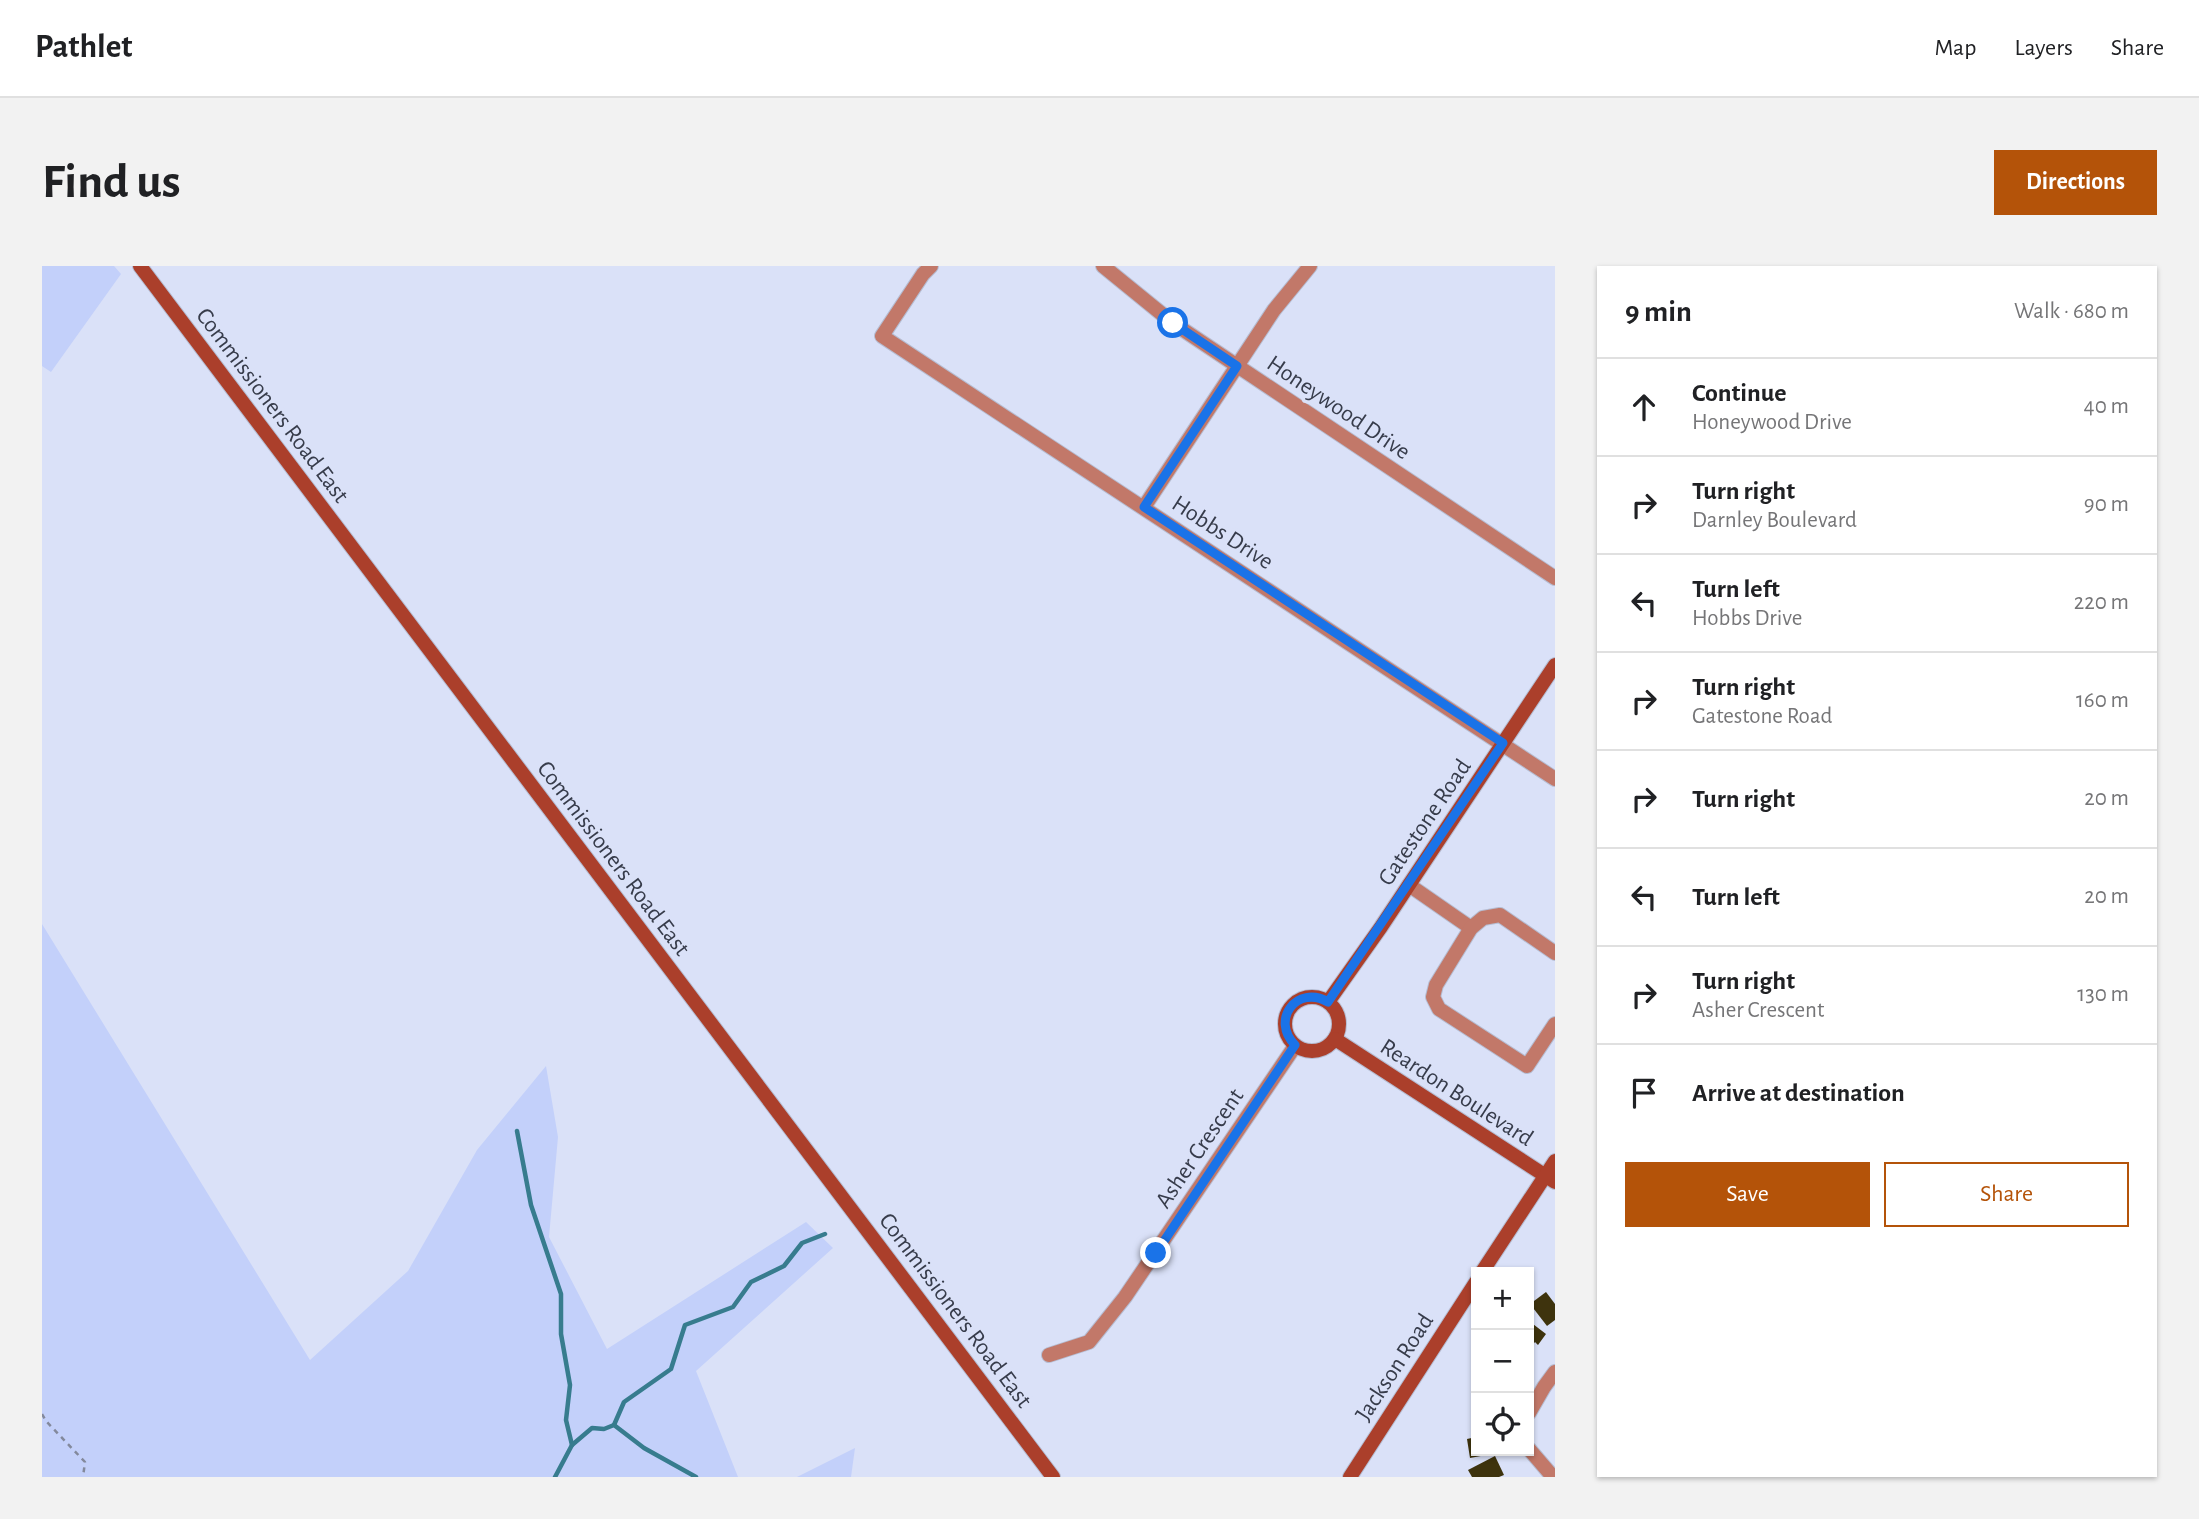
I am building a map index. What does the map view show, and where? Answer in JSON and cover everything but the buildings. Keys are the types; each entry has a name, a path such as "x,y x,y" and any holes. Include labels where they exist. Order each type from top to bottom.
{"main road":[{"name":"Commissioners Road East","path":"139,266 1053,1477"},
{"name":"Gatestone Road","path":"1328,1002 1555,665"},
{"path":"1307,997 1328,1002 1338,1015 1339,1024 1335,1039 1324,1049 1317,1051 1309,1051 1295,1045 1288,1037 1285,1026 1289,1009 1300,999 1307,997"},
{"name":"Reardon Boulevard","path":"1335,1039 1550,1179"},
{"path":"1486,1267 1550,1179 1555,1161"},
{"name":"Jackson Road","path":"1350,1477 1471,1290"}],"street":[{"name":"Hobbs Drive","path":"931,266 882,336 1555,779"},
{"name":"Honeywood Drive","path":"1104,266 1173,323 1555,578"},
{"path":"1144,507 1274,310 1310,266"},
{"path":"1409,885 1471,928"},
{"path":"1555,953 1500,915 1483,918 1471,928 1436,985 1433,997 1438,1009 1527,1066 1555,1024"},
{"name":"Asher Crescent","path":"1049,1355 1089,1342 1104,1325 1295,1045"},
{"path":"1534,1404 1555,1372"},
{"path":"1534,1456 1553,1477"}],"path":[{"path":"42,1414 85,1462 83,1477"}],"shaded area":[{"path":"42,266 114,266 121,274 51,372 42,366"},
{"path":"42,924 310,1360 408,1271 477,1150 546,1066 558,1137 549,1237 607,1349 806,1222 833,1248 696,1371 738,1477 42,1477"},
{"path":"855,1448 851,1477 797,1477"}],"waterway":[{"path":"517,1131 531,1205 561,1294 561,1334 570,1385 566,1420 572,1445"},
{"path":"614,1425 624,1402 671,1369 685,1325 733,1307 751,1282 784,1266 802,1243 825,1234"},
{"path":"555,1477 572,1445 592,1428 604,1429 614,1425 644,1448 696,1477"}],"route":[{"path":"1156,1253 1295,1045 1288,1037 1285,1026 1289,1009 1300,999 1307,997 1328,1002 1503,743 1144,507 1237,366 1173,323"}]}
